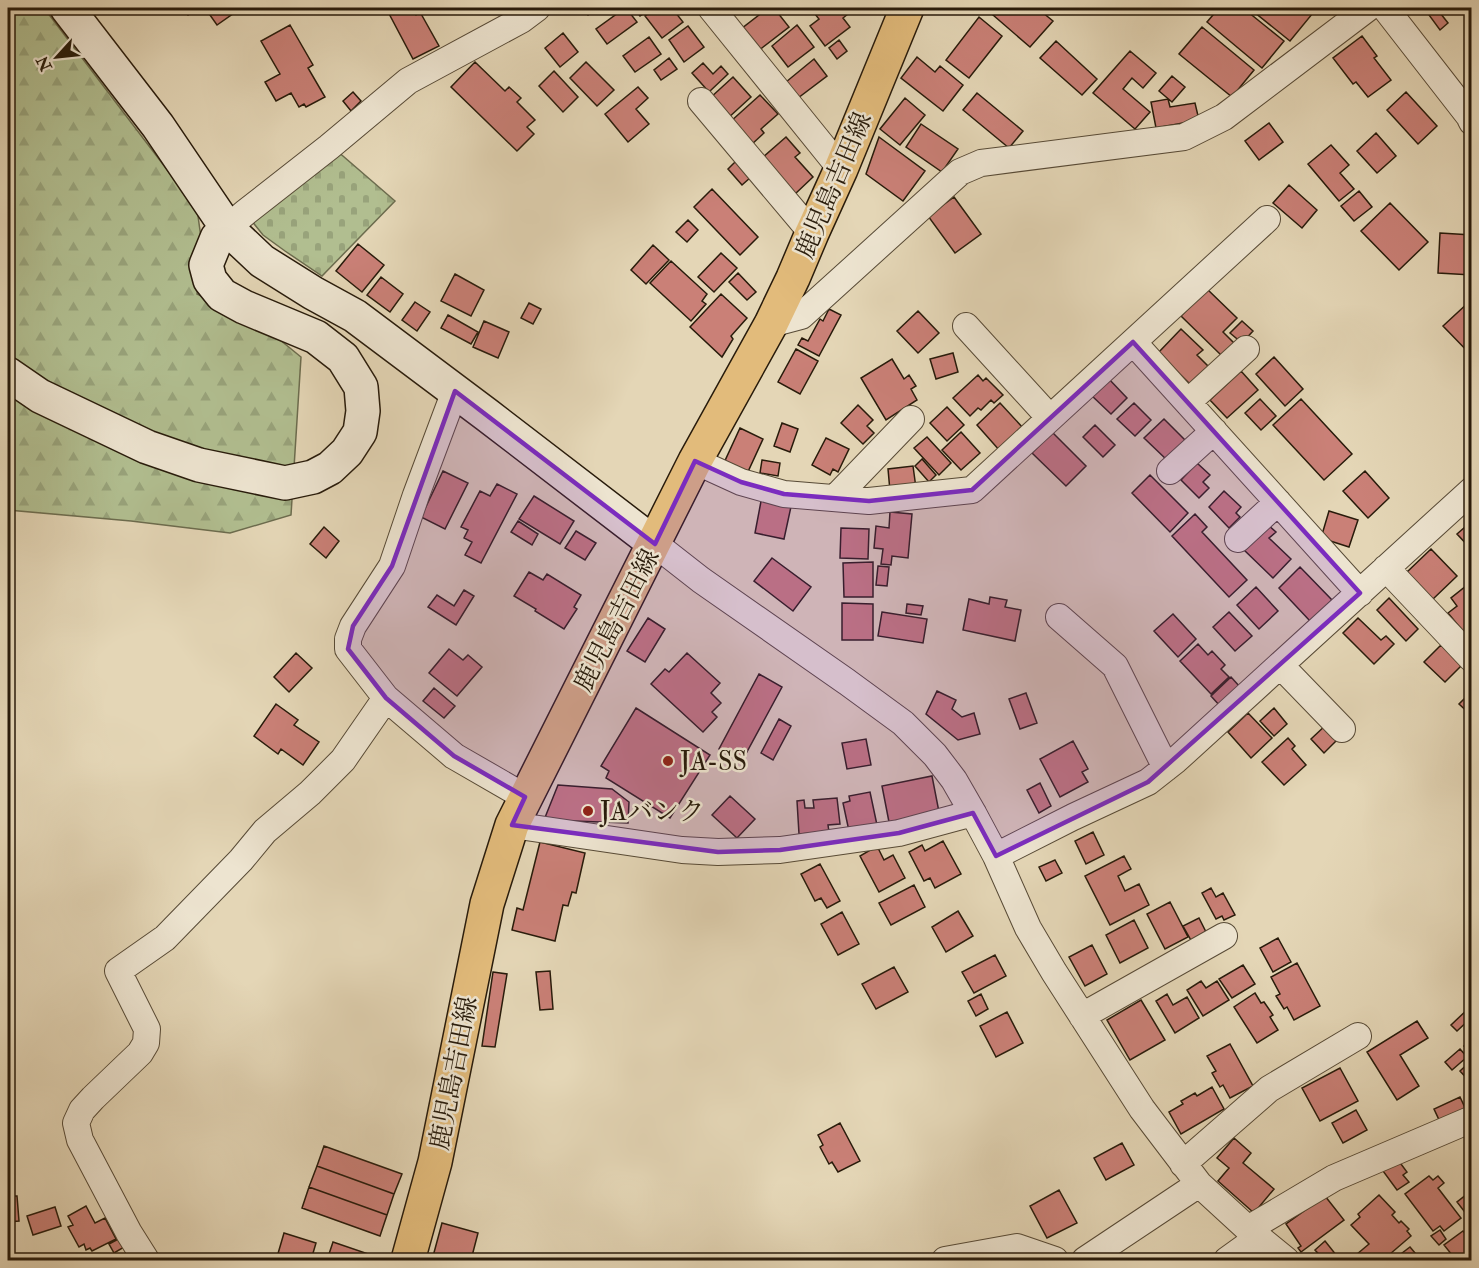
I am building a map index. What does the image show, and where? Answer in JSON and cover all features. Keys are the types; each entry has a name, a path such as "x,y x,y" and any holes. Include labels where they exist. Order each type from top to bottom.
{"main road":[{"name":"鹿児島吉田線","path":"408,1260 435,1162 488,904 519,811 695,461 771,324 841,169 907,8"}],"street":[{"path":"67,8 158,126 227,228 262,261 354,316 701,580 903,723 935,755 954,780 973,813 996,856 1028,928 1142,1109 1199,1184 1286,1260"},
{"path":"8,374 40,396 147,447 200,465 285,483 313,477 330,468 347,452 360,432 363,411 361,387 343,358 316,337 244,307 222,295 210,280 206,265 217,238 408,81 521,20 537,8"},
{"path":"711,8 841,169"},
{"path":"771,324 801,316 960,172 981,163 1184,137 1224,117 1368,8"},
{"path":"1384,8 1470,116 1472,122"},
{"path":"701,101 812,233"},
{"path":"695,461 741,482 784,494 869,501 972,490 1268,219"},
{"path":"966,326 1050,418"},
{"path":"1133,342 1360,593"},
{"path":"1188,402 1246,349"},
{"path":"455,391 392,566 353,626 348,639 348,649 386,698 519,811 682,850 718,852 780,850 899,833 973,813"},
{"path":"835,498 911,419"},
{"path":"1170,471 1214,431"},
{"path":"996,856 1148,782 1472,490"},
{"path":"1238,539 1278,502"},
{"path":"1386,568 1472,659"},
{"path":"1059,617 1115,666 1166,768"},
{"path":"1280,665 1342,729"},
{"path":"146,1260 129,1233 80,1140 76,1122 82,1110 140,1053 146,1043 147,1029 118,971 165,938 241,860 265,831 310,793 342,760 386,698"},
{"path":"1082,1016 1224,936"},
{"path":"1183,1164 1269,1089 1358,1036"},
{"path":"1227,1260 1254,1233 1334,1178 1472,1119"},
{"path":"1085,1260 1199,1184"},
{"path":"945,1260 1017,1247 1055,1260"}],"highlighted area":[{"path":"1133,342 1360,593 1148,782 996,856 973,813 899,833 780,850 718,852 512,825 525,797 454,756 386,698 348,649 353,626 392,566 455,391 655,544 695,461 741,482 784,494 869,501 972,490"}],"green space":[{"path":"8,8 44,8 197,209 203,252 197,294 259,323 301,357 291,515 230,533 8,510"},
{"path":"336,150 395,201 322,276 263,235 251,220"}],"building":[{"path":"183,8 199,8 188,15"},
{"path":"205,8 230,8 234,13 217,25"},
{"path":"386,8 412,8 416,15 420,12 439,46 413,59"},
{"path":"582,8 598,8 588,15"},
{"path":"625,8 637,22 607,44 596,29"},
{"path":"634,8 652,8 640,16"},
{"path":"657,8 672,8 683,22 662,38 645,16"},
{"path":"768,8 774,8 789,27 758,51 741,29"},
{"path":"812,8 843,8 848,14 843,18 850,27 825,46 810,26 819,19"},
{"path":"1000,8 1037,8 1053,21 1030,47 993,15"},
{"path":"1219,8 1243,8 1284,41 1262,68 1207,22"},
{"path":"1249,8 1306,8 1313,13 1290,41"},
{"path":"1437,9 1448,23 1440,30 1429,15"},
{"path":"979,17 1002,36 969,78 946,60"},
{"path":"290,25 313,65 308,68 325,97 306,107 304,104 299,107 291,93 276,101 265,82 280,74 261,41"},
{"path":"797,25 814,47 788,67 772,46"},
{"path":"688,26 704,47 684,62 669,40"},
{"path":"1202,27 1254,70 1232,97 1179,54"},
{"path":"563,33 578,52 560,67 545,48"},
{"path":"1362,36 1377,56 1374,58 1391,80 1368,97 1356,82 1353,84 1333,58"},
{"path":"649,37 661,54 635,72 623,56"},
{"path":"839,40 847,51 837,59 829,48"},
{"path":"1056,41 1097,79 1082,95 1040,58"},
{"path":"1130,51 1156,73 1143,88 1132,78 1123,89 1150,112 1135,129 1093,93"},
{"path":"917,57 935,72 940,66 963,85 943,111 901,78"},
{"path":"669,58 677,69 661,80 654,70"},
{"path":"814,59 827,76 798,98 786,82"},
{"path":"475,62 505,91 509,87 521,98 517,102 535,120 527,127 534,134 517,151 451,87"},
{"path":"586,62 614,90 597,106 570,78"},
{"path":"703,63 713,74 721,66 728,74 709,92 692,73"},
{"path":"554,71 578,97 563,112 539,86"},
{"path":"1172,76 1185,87 1172,102 1159,91"},
{"path":"733,77 751,97 727,119 709,99"},
{"path":"638,87 648,98 636,109 649,124 628,142 605,114"},
{"path":"353,92 361,101 351,111 343,101"},
{"path":"1406,92 1437,126 1418,144 1387,110"},
{"path":"977,93 1023,131 1009,148 963,110"},
{"path":"760,95 778,114 761,129 764,133 751,145 730,122"},
{"path":"905,98 925,115 900,145 880,129"},
{"path":"1168,99 1170,107 1195,103 1199,120 1156,128 1151,102"},
{"path":"1269,123 1283,142 1259,160 1245,141"},
{"path":"921,124 958,149 942,172 906,147"},
{"path":"1376,133 1396,156 1377,173 1357,151"},
{"path":"786,137 800,153 795,157 813,177 794,195 761,159"},
{"path":"879,137 925,171 903,201 866,174"},
{"path":"1331,145 1349,165 1340,173 1354,189 1339,201 1308,164"},
{"path":"736,161 751,177 742,185 728,169"},
{"path":"1289,185 1317,210 1302,228 1273,203"},
{"path":"712,189 758,237 740,255 694,207"},
{"path":"1359,191 1372,207 1354,221 1341,206"},
{"path":"954,197 981,234 955,253 928,216"},
{"path":"1390,203 1428,242 1399,270 1361,231"},
{"path":"688,220 698,230 687,242 676,232"},
{"path":"1440,233 1472,235 1472,275 1438,273"},
{"path":"358,244 384,265 362,292 336,271"},
{"path":"653,245 669,260 646,284 631,270"},
{"path":"721,253 737,268 714,292 698,277"},
{"path":"671,261 707,294 702,301 706,304 691,321 650,283"},
{"path":"738,273 756,292 747,300 729,282"},
{"path":"455,274 484,290 471,316 441,301"},
{"path":"381,277 403,294 390,312 367,295"},
{"path":"1207,289 1237,318 1223,332 1234,343 1222,356 1181,316"},
{"path":"721,294 747,318 731,336 733,339 722,357 690,327"},
{"path":"1470,301 1472,303 1472,356 1443,326"},
{"path":"415,302 430,312 417,331 402,320"},
{"path":"529,303 541,309 533,324 521,318"},
{"path":"829,309 841,315 819,356 798,345 802,338 808,341 820,319 823,321"},
{"path":"918,311 939,333 918,353 897,331"},
{"path":"448,315 478,332 471,344 441,328"},
{"path":"484,321 509,332 498,358 473,347"},
{"path":"1242,321 1253,331 1242,343 1230,333"},
{"path":"1181,329 1203,350 1197,355 1209,367 1191,385 1158,353"},
{"path":"796,349 818,361 800,394 778,382"},
{"path":"953,353 958,372 936,379 930,359"},
{"path":"1274,357 1303,389 1285,406 1256,374"},
{"path":"892,359 904,379 909,375 916,386 911,389 917,400 886,420 861,378"},
{"path":"1241,371 1258,390 1227,418 1210,400"},
{"path":"978,375 983,381 986,378 1003,395 994,403 991,400 981,410 978,408 970,416 953,398"},
{"path":"1107,377 1127,398 1111,414 1090,394"},
{"path":"1260,399 1276,416 1261,430 1245,413"},
{"path":"1301,399 1352,454 1324,480 1273,425"},
{"path":"1000,403 1024,429 1000,451 977,425"},
{"path":"1134,403 1151,420 1135,436 1117,419"},
{"path":"858,405 873,420 867,426 874,433 863,444 841,423"},
{"path":"947,407 964,425 947,441 930,423"},
{"path":"1164,419 1187,442 1168,461 1144,438"},
{"path":"782,423 798,429 790,452 774,446"},
{"path":"1095,425 1115,445 1103,457 1083,437"},
{"path":"740,428 763,439 746,476 723,465"},
{"path":"961,432 980,453 961,470 942,450"},
{"path":"1052,432 1086,466 1066,486 1032,453"},
{"path":"927,437 951,463 939,475 914,448"},
{"path":"826,438 849,449 838,472 833,469 830,475 812,465"},
{"path":"922,459 936,475 929,482 915,466"},
{"path":"762,460 780,463 778,476 760,473"},
{"path":"1197,463 1210,475 1203,482 1209,488 1199,498 1181,480"},
{"path":"913,466 916,488 890,491 888,469"},
{"path":"443,471 468,483 445,529 421,517"},
{"path":"1365,471 1389,498 1368,518 1343,491"},
{"path":"1150,475 1188,513 1170,532 1132,493"},
{"path":"497,484 517,494 481,563 465,555 472,542 464,538 468,530 461,527 480,491 490,496"},
{"path":"1224,491 1241,507 1236,513 1240,517 1229,528 1209,507"},
{"path":"534,496 574,521 560,544 519,519"},
{"path":"762,496 792,502 784,539 755,533"},
{"path":"1329,511 1358,520 1349,547 1321,538"},
{"path":"890,512 912,514 908,558 892,556 891,565 881,564 883,549 874,548 876,526 889,528"},
{"path":"1195,514 1207,527 1202,532 1247,580 1229,597 1172,536"},
{"path":"518,521 538,534 532,545 511,532"},
{"path":"1472,521 1472,550 1457,534"},
{"path":"1267,524 1276,532 1269,538 1291,559 1273,578 1243,549"},
{"path":"324,527 339,541 326,558 310,544"},
{"path":"841,528 869,529 868,559 840,558"},
{"path":"576,531 596,543 585,560 565,548"},
{"path":"1431,549 1457,576 1432,600 1406,573"},
{"path":"772,558 811,587 793,611 754,581"},
{"path":"873,562 873,597 844,597 843,563"},
{"path":"878,566 889,567 887,586 876,585"},
{"path":"1300,567 1332,600 1310,621 1279,588"},
{"path":"529,572 543,580 547,574 581,595 574,607 577,609 564,629 514,596"},
{"path":"1471,582 1472,631 1466,635 1448,613 1457,606 1451,598"},
{"path":"1256,587 1278,611 1259,629 1237,605"},
{"path":"464,590 474,596 456,625 428,607 437,595 454,606"},
{"path":"990,597 1007,600 1005,607 1021,610 1015,641 963,630 969,599 989,604"},
{"path":"1389,598 1418,629 1406,641 1377,610"},
{"path":"842,603 873,604 873,640 842,640"},
{"path":"907,604 923,606 921,615 906,613"},
{"path":"882,612 927,619 923,643 878,636"},
{"path":"1229,612 1252,636 1235,651 1213,627"},
{"path":"1173,614 1196,639 1178,657 1154,631"},
{"path":"648,618 665,629 645,662 627,651"},
{"path":"1358,618 1381,640 1386,636 1394,644 1374,664 1343,633"},
{"path":"1198,644 1208,655 1212,651 1225,665 1221,669 1229,677 1211,694 1180,661"},
{"path":"1441,645 1462,665 1445,682 1424,662"},
{"path":"449,649 463,660 468,655 482,667 457,696 429,673"},
{"path":"296,653 312,668 289,692 274,677"},
{"path":"687,653 720,683 711,693 721,703 712,712 717,717 703,732 651,684 665,669 669,672"},
{"path":"759,674 782,687 742,761 719,749"},
{"path":"1231,677 1240,687 1220,706 1211,696"},
{"path":"434,688 455,706 444,718 423,701"},
{"path":"937,691 956,700 952,709 962,717 974,713 980,734 958,740 926,714"},
{"path":"1472,691 1472,716 1459,704"},
{"path":"1026,693 1037,723 1020,729 1009,699"},
{"path":"276,704 298,720 294,725 319,742 303,765 281,749 278,754 254,736"},
{"path":"636,708 710,755 670,818 606,778 609,771 601,766"},
{"path":"1274,708 1287,724 1274,736 1260,721"},
{"path":"1248,713 1272,738 1251,758 1228,732"},
{"path":"779,719 791,726 773,760 761,753"},
{"path":"1328,723 1340,737 1324,753 1311,739"},
{"path":"1288,738 1295,746 1292,749 1306,765 1284,785 1262,762"},
{"path":"866,739 871,765 847,769 842,743"},
{"path":"1073,741 1088,769 1082,772 1088,782 1060,797 1040,759"},
{"path":"932,776 939,812 889,822 882,786"},
{"path":"1040,783 1051,806 1039,813 1027,790"},
{"name":"JAバンク","path":"558,785 612,789 629,802 628,823 544,820"},
{"path":"870,792 877,825 849,831 843,803 850,801 849,796"},
{"path":"730,796 755,819 737,838 712,815"},
{"path":"837,798 840,824 828,825 829,832 799,834 797,801 804,800 805,808 814,808 813,800"},
{"path":"1093,832 1104,855 1086,864 1075,841"},
{"path":"943,841 961,874 935,888 930,878 924,881 909,852 922,845 925,851"},
{"path":"540,842 585,853 576,893 572,892 568,906 563,905 555,941 512,930 517,908 523,910"},
{"path":"877,846 884,860 893,855 905,878 879,892 860,856"},
{"path":"1124,856 1131,869 1118,876 1125,891 1139,884 1149,905 1110,925 1085,876"},
{"path":"1055,860 1062,873 1046,881 1039,867"},
{"path":"820,864 840,901 827,908 821,898 815,901 801,874"},
{"path":"914,885 925,907 891,925 879,903"},
{"path":"1211,888 1216,897 1223,893 1235,915 1224,920 1222,916 1216,919 1202,893"},
{"path":"1170,902 1188,937 1165,949 1147,914"},
{"path":"958,911 973,936 946,952 932,927"},
{"path":"842,912 859,944 838,955 821,924"},
{"path":"1199,918 1207,934 1192,942 1183,926"},
{"path":"1134,920 1148,948 1120,963 1106,935"},
{"path":"1278,938 1291,962 1273,972 1260,948"},
{"path":"1092,945 1107,974 1085,986 1069,957"},
{"path":"995,955 1006,976 974,993 962,972"},
{"path":"1297,963 1320,1006 1294,1020 1287,1007 1284,1009 1276,996 1280,994 1271,977"},
{"path":"1243,965 1255,984 1232,998 1219,979"},
{"path":"894,967 908,992 876,1009 862,984"},
{"path":"550,971 553,1009 540,1010 536,972"},
{"path":"493,972 507,974 495,1047 482,1046"},
{"path":"1201,981 1206,988 1217,981 1229,1000 1203,1016 1187,990"},
{"path":"1255,993 1273,1015 1270,1017 1278,1030 1257,1043 1234,1007"},
{"path":"981,994 988,1009 976,1016 968,1001"},
{"path":"1167,994 1173,1005 1187,997 1199,1018 1175,1033 1156,1001"},
{"path":"1141,1000 1165,1040 1130,1060 1107,1020"},
{"path":"1471,1006 1472,1017 1457,1031 1451,1025"},
{"path":"1007,1012 1023,1043 996,1057 980,1026"},
{"path":"1417,1021 1428,1038 1400,1055 1419,1086 1397,1100 1367,1052"},
{"path":"1472,1039 1472,1054 1464,1046"},
{"path":"1230,1044 1253,1086 1230,1098 1223,1085 1220,1087 1212,1073 1216,1071 1207,1056"},
{"path":"1460,1049 1467,1057 1452,1070 1445,1062"},
{"path":"1472,1060 1472,1084 1460,1071"},
{"path":"1340,1068 1358,1101 1320,1121 1302,1088"},
{"path":"1212,1087 1224,1109 1181,1134 1169,1112 1183,1104 1181,1101 1195,1093 1197,1096"},
{"path":"1460,1097 1467,1112 1441,1124 1434,1109"},
{"path":"1356,1110 1367,1130 1343,1143 1332,1123"},
{"path":"840,1123 860,1161 838,1172 832,1162 829,1164 820,1147 823,1145 818,1135"},
{"path":"1234,1138 1251,1153 1243,1163 1274,1189 1254,1213 1218,1181 1229,1168 1217,1158"},
{"path":"1122,1143 1134,1165 1106,1180 1094,1158"},
{"path":"324,1146 402,1174 394,1194 317,1166"},
{"path":"1398,1160 1407,1172 1403,1175 1409,1182 1397,1190 1383,1171"},
{"path":"317,1166 394,1194 387,1215 309,1187"},
{"path":"1429,1176 1433,1180 1438,1176 1444,1183 1438,1188 1461,1218 1444,1231 1440,1226 1433,1231 1405,1194"},
{"path":"309,1187 387,1215 380,1236 302,1208"},
{"path":"1059,1190 1077,1223 1047,1238 1030,1206"},
{"path":"1471,1191 1472,1219 1471,1220 1457,1202"},
{"path":"1379,1195 1395,1212 1392,1215 1399,1223 1401,1221 1409,1229 1407,1231 1411,1236 1383,1260 1350,1260 1369,1244 1351,1225 1360,1217 1358,1214"},
{"path":"8,1196 17,1196 19,1221 8,1222"},
{"path":"1325,1196 1344,1220 1301,1252 1298,1248 1301,1246 1286,1224"},
{"path":"86,1206 95,1223 105,1218 116,1239 92,1251 90,1248 86,1250 84,1244 79,1247 68,1227 73,1225 68,1216"},
{"path":"55,1207 61,1226 33,1235 27,1216"},
{"path":"442,1223 478,1233 471,1260 432,1260"},
{"path":"1440,1230 1446,1239 1439,1245 1431,1236"},
{"path":"1463,1231 1472,1242 1472,1260 1456,1260 1444,1245"},
{"path":"284,1233 316,1243 311,1260 289,1260 277,1257"},
{"path":"122,1237 126,1246 114,1253 109,1244"},
{"path":"1325,1241 1337,1256 1331,1260 1324,1260 1315,1250"},
{"path":"333,1242 383,1259 327,1260"},
{"path":"1410,1247 1421,1260 1393,1260"}],"place":[{"name":"JA-SS","path":"668,761"},
{"name":"JAバンク","path":"588,811"}]}
